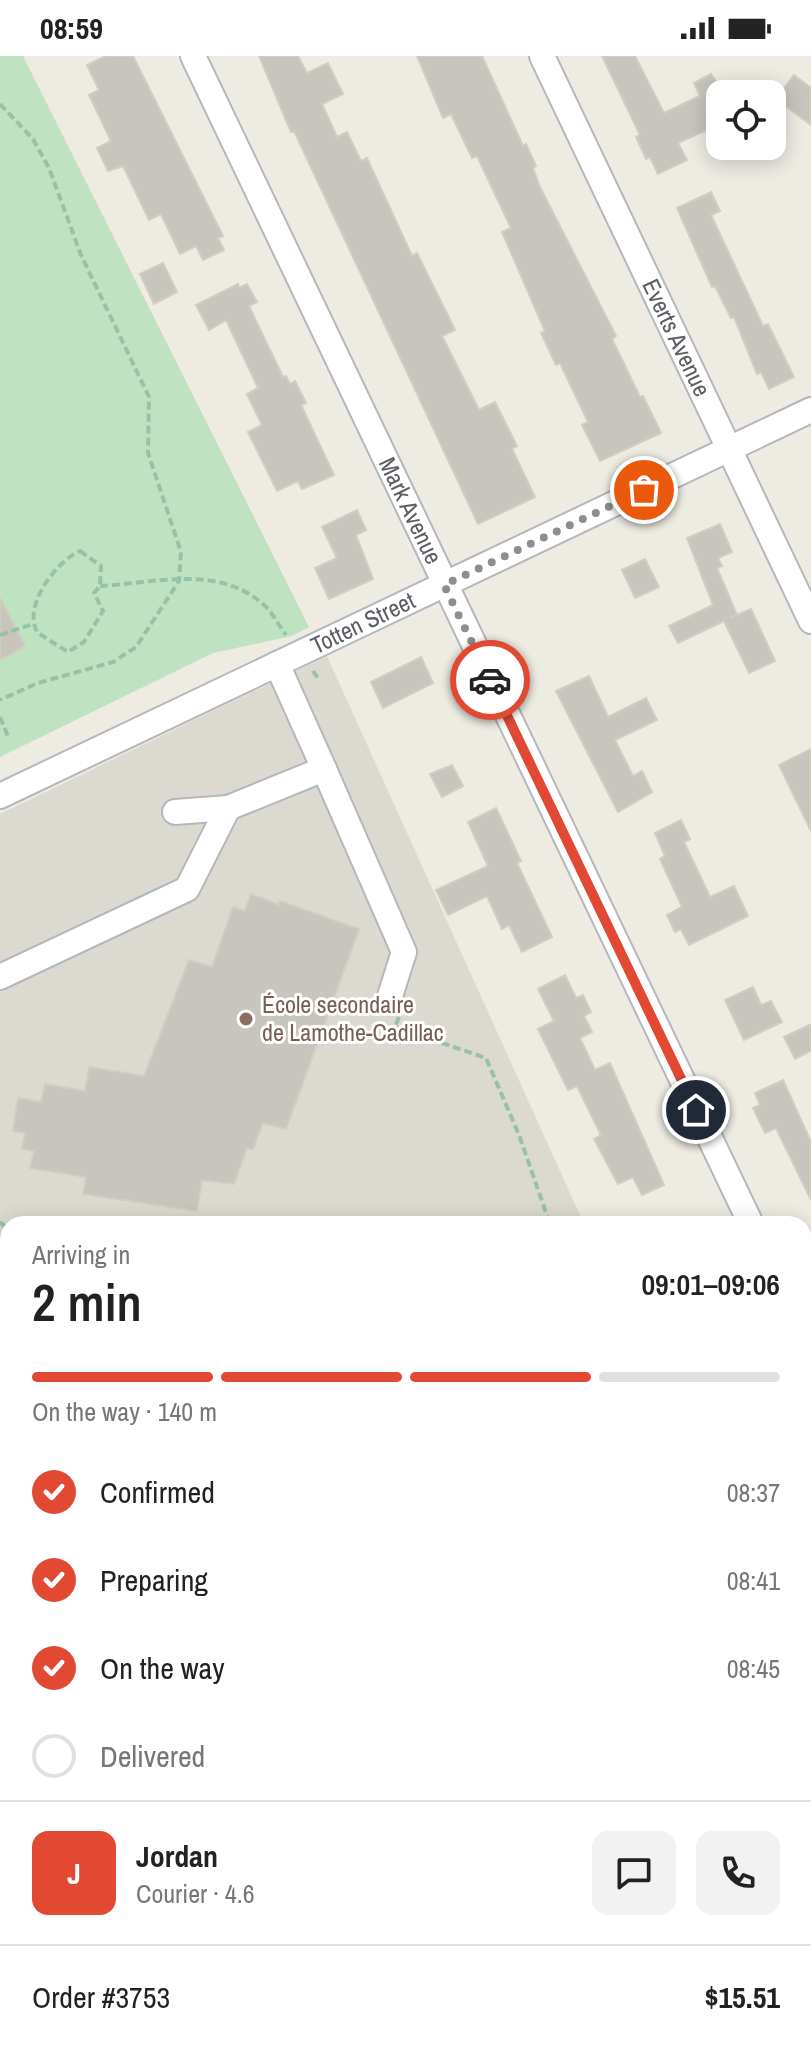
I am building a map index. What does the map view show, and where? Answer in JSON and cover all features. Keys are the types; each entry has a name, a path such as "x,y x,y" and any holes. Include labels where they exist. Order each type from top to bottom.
{"street":[{"name":"Mark Avenue","path":"193,56 747,1216"},
{"name":"Everts Avenue","path":"542,56 811,621"},
{"name":"Totten Street","path":"0,796 811,410"},
{"path":"277,664 404,952 395,1005"},
{"path":"175,812 228,808 324,769"},
{"path":"0,977 187,889 228,808"}],"path":[{"path":"0,104 33,139 49,168 81,255 149,397 148,453 181,552 179,581 136,647 113,662 38,683 0,700"},
{"path":"85,552 101,566 100,586 94,593 102,616 75,650 60,650 38,633 33,624 36,604 46,583 74,553 85,552"},
{"path":"100,586 201,577 240,588 266,606 281,629"},
{"path":"0,635 33,624"},
{"path":"0,717 9,739"},
{"path":"395,1005 395,1027 486,1058 519,1135 547,1216"}],"shaded area":[{"name":"École secondaire de Lamothe-Cadillac","path":"327,656 580,1216 0,1216 0,814"}],"green space":[{"path":"0,56 23,56 309,627 292,636 213,653 0,757"}],"building":[{"path":"106,56 133,56 223,236 218,238 224,250 203,260 196,246 180,254 161,214 149,220 123,166 108,171 97,148 111,141 89,95 99,90 87,65"},
{"path":"259,56 298,56 307,73 328,63 343,94 322,104 337,137 347,132 361,161 367,158 412,256 417,253 455,330 442,336 479,410 495,402 517,446 512,449 535,497 478,524 294,131 291,132"},
{"path":"417,56 482,56 523,146 526,144 536,166 533,168 540,187 616,336 612,339 661,433 600,461 582,425 588,422 560,363 556,365 541,333 545,331 502,232 511,228 477,156 472,158 451,114 443,118"},
{"path":"602,56 635,56 664,113 700,96 694,83 711,74 715,80 706,80 706,130 678,143 687,160 658,174 650,157 646,159 636,137 640,135"},
{"path":"794,75 811,88 811,125 786,106 786,86"},
{"path":"711,192 720,211 711,215 763,326 768,324 794,377 769,389 761,372 757,374 734,317 731,318 715,286 712,287 677,208"},
{"path":"163,263 177,292 154,304 140,274"},
{"path":"238,284 239,288 247,284 257,302 249,306 283,377 286,376 290,384 295,381 306,403 301,405 334,475 302,489 298,481 277,491 248,432 262,425 247,394 258,388 226,320 209,330 196,305"},
{"path":"357,510 366,530 356,535 373,579 329,599 315,568 337,558 322,527"},
{"path":"720,524 732,552 718,558 722,566 717,568 737,615 751,609 775,661 749,673 724,621 678,643 669,626 713,605 687,538"},
{"path":"645,559 659,587 635,598 622,570"},
{"path":"0,598 25,646 0,660"},
{"path":"421,657 433,683 383,708 371,682"},
{"path":"589,676 608,717 646,698 657,720 615,740 633,776 642,771 652,792 618,812 556,691"},
{"path":"811,749 811,831 779,765"},
{"path":"452,765 463,786 442,797 430,774"},
{"path":"496,808 521,861 517,863 552,937 522,952 509,925 502,929 487,896 448,915 436,890 488,866 468,822"},
{"path":"681,820 690,839 684,842 710,897 734,886 748,916 689,945 681,929 675,932 667,915 682,907 660,859 665,856 655,833"},
{"path":"251,894 359,929 286,1129 263,1123 253,1149 247,1148 234,1184 202,1180 197,1211 83,1194 86,1177 30,1168 34,1151 22,1149 25,1133 13,1131 18,1098 41,1102 45,1084 85,1091 89,1067 144,1076 189,960 212,967 233,907 245,911"},
{"path":"565,975 576,998 583,995 591,1012 584,1016 592,1032 580,1038 595,1070 610,1063 664,1185 642,1195 633,1177 618,1184 594,1139 601,1135 577,1086 568,1090 538,1029 554,1021 538,989"},
{"path":"753,987 761,1005 771,1001 782,1022 744,1040 725,1000"},
{"path":"811,1024 811,1051 795,1059 784,1037"},
{"path":"783,1080 811,1142 811,1200 776,1128 765,1133 753,1108 760,1105 755,1093"}],"way so far":[{"path":"490,680 444,585 644,490"}],"place":[{"name":"École secondaire de Lamothe-Cadillac","path":"246,1019"}],"route":[{"path":"490,680 696,1110"}]}
